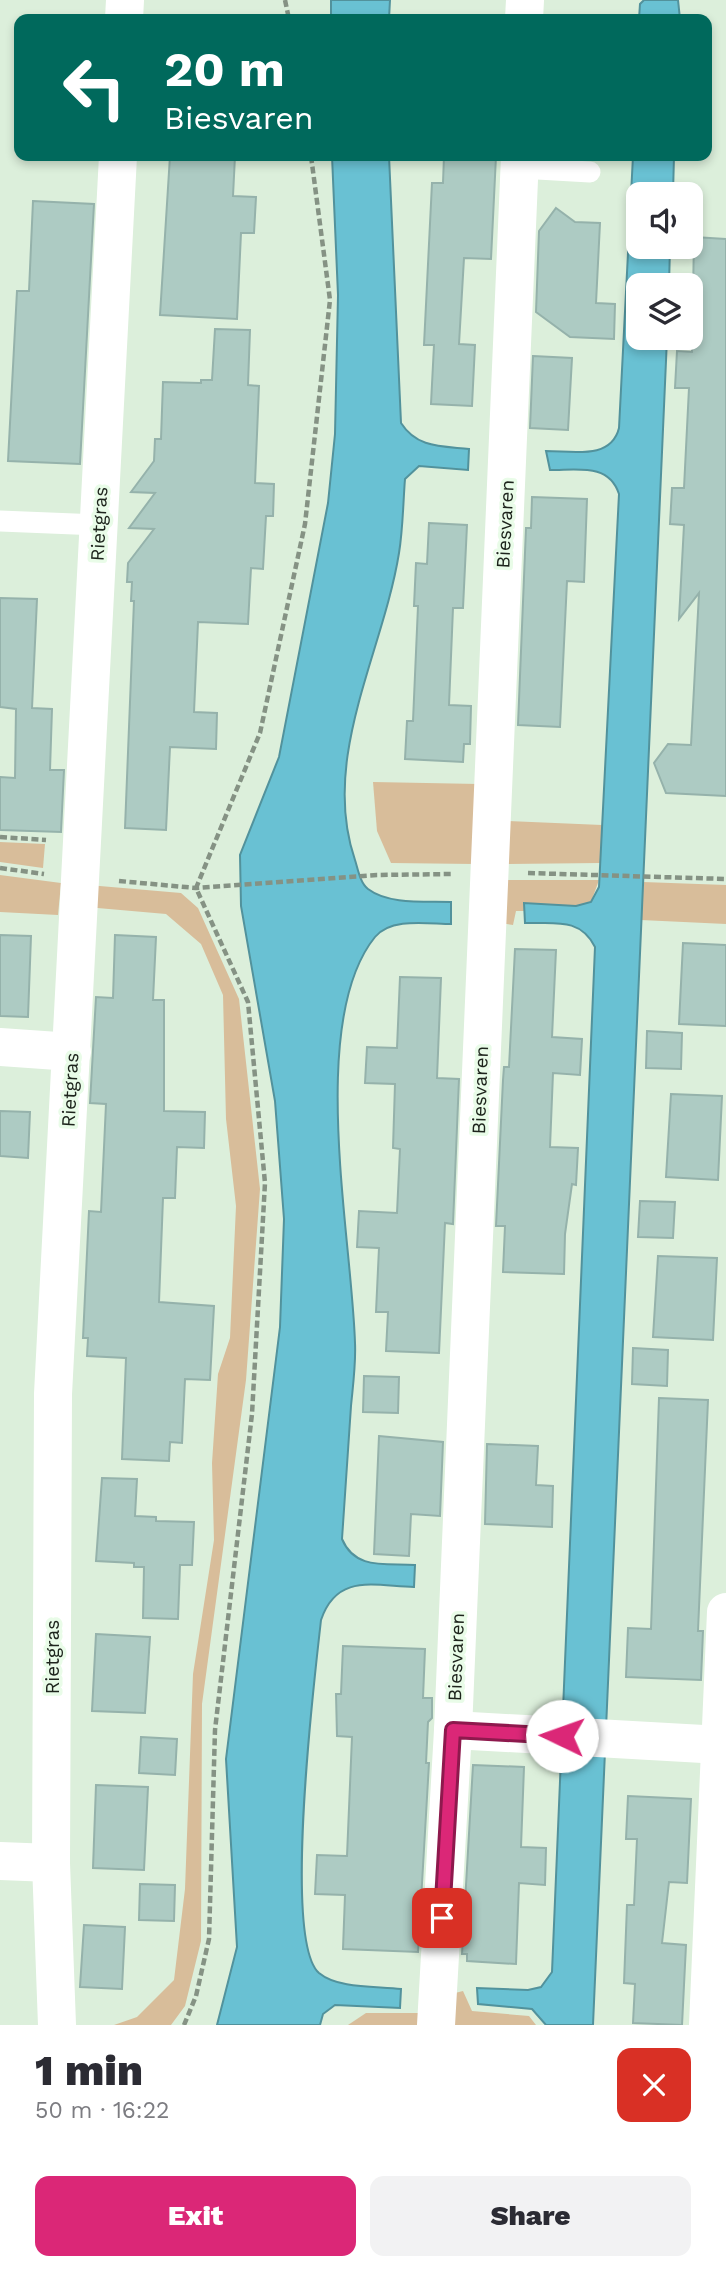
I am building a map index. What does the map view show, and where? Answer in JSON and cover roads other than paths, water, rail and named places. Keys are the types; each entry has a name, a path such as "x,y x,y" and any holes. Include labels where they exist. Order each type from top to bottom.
{"street":[{"name":"Rietgras","path":"57,2025 51,1863 54,1394 72,1052 60,872 99,525 118,161"},
{"name":"Biesvaren","path":"436,2025 453,1730 520,162"},
{"path":"0,1047 72,1052"},
{"path":"708,2025 726,1612"},
{"path":"453,1730 721,1745"},
{"path":"0,1861 51,1863"}],"lane":[{"path":"520,162 590,172"},
{"path":"0,521 99,525"}],"water":[{"path":"331,0 390,0 389,14 331,14"},
{"path":"644,0 678,0 679,14 639,14 640,4"},
{"path":"332,161 389,161 401,423 414,437 422,441 469,449 468,470 419,466 405,479 399,553 391,591 349,744 345,783 346,822 358,872 368,889 397,900 451,902 451,924 400,924 375,937 354,974 343,1021 338,1075 338,1132 355,1367 342,1539 355,1556 363,1560 382,1564 415,1565 414,1587 371,1585 347,1589 328,1605 321,1620 308,1747 302,1861 303,1912 308,1951 319,1973 336,1982 401,1989 400,2008 335,2005 323,2014 320,2025 217,2025 237,1947 226,1759 280,1327 284,1219 275,1101 241,906 240,855 279,757 328,503 335,434 338,295"},
{"path":"633,161 674,161 673,182 632,182"},
{"path":"628,259 670,259 669,273 627,273"},
{"path":"626,292 626,350 666,350 593,2025 546,2025 532,2009 478,2004 477,1988 528,1990 541,1987 552,1972 595,947 589,937 574,926 525,923 524,903 576,906 591,902 599,887 619,494 608,477 600,473 582,469 550,470 546,451 590,452 608,445 619,428"}]}
